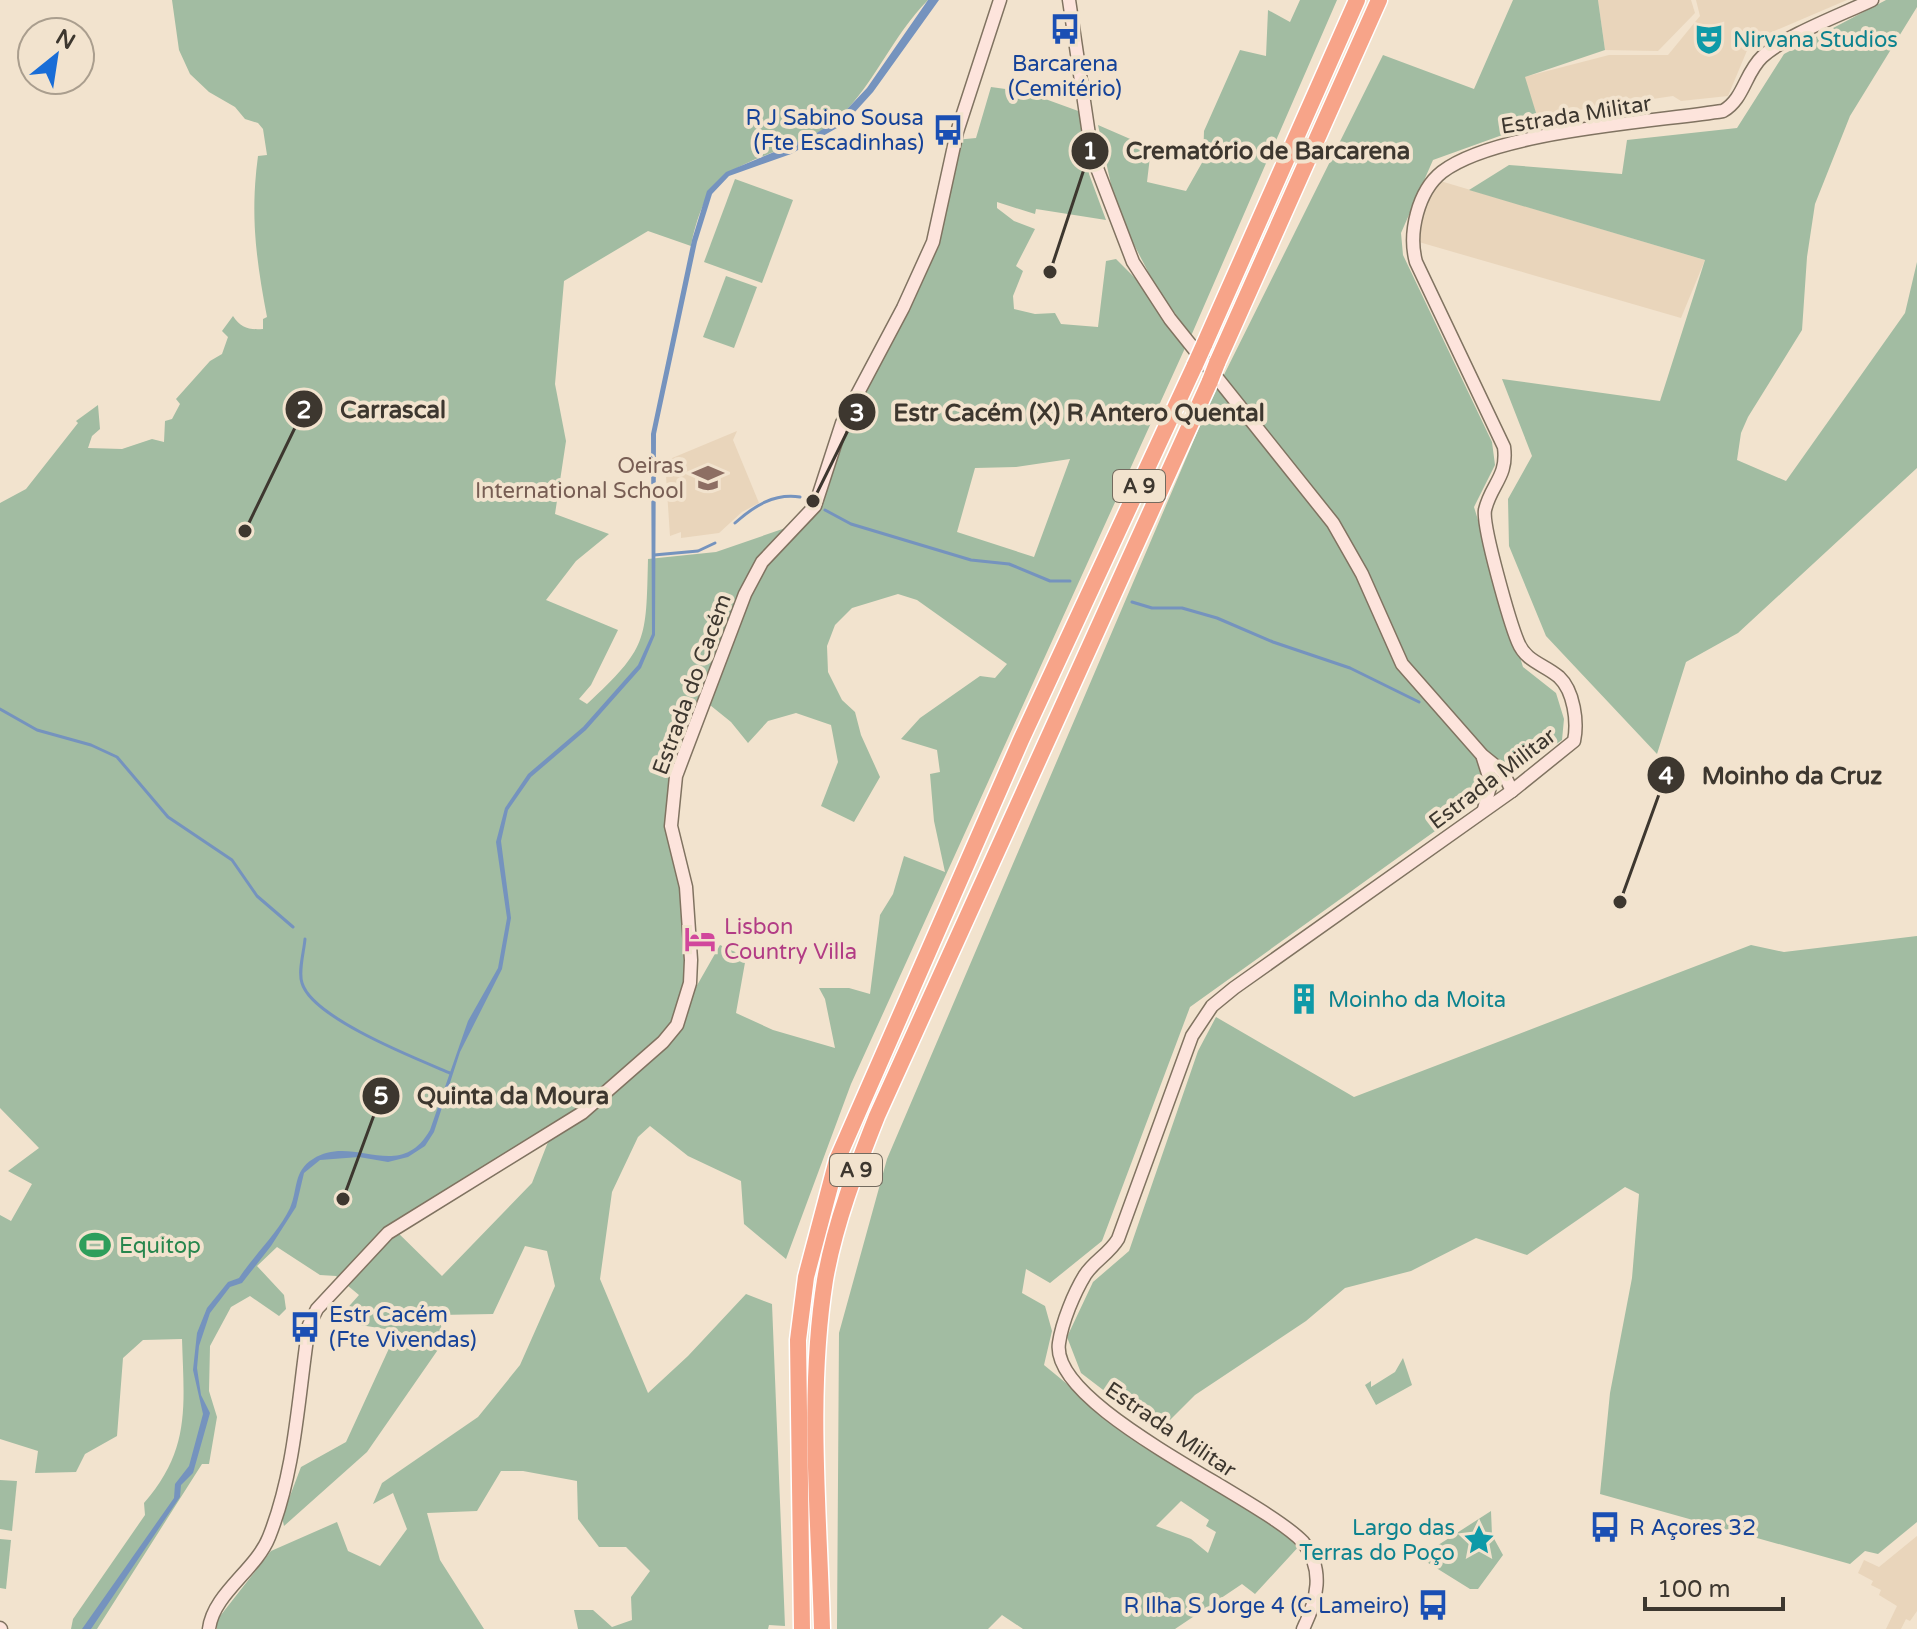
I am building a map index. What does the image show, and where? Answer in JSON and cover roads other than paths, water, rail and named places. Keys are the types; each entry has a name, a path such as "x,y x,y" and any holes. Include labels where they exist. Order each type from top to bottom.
{"highway":[{"name":"A 9","path":"802,1629 798,1340 806,1277 819,1218 837,1160 1021,740 1195,365 1357,0"},
{"name":"A 9","path":"822,1629 817,1441 819,1339 825,1280 838,1225 877,1116 1379,0"}],"street":[{"name":"Estrada do Cacém","path":"209,1629 215,1610 251,1567 270,1537 291,1460 309,1325 317,1309 388,1233 582,1113 663,1042 677,1025 690,983 691,960 686,887 671,826 676,776 745,594 762,562 815,506 842,423 903,308 933,242 955,140 1000,0"},
{"path":"1069,0 1092,155 1133,262 1164,310 1333,523 1362,574 1402,664 1512,791"},
{"name":"Estrada Militar","path":"1303,1629 1318,1589 1316,1569 1303,1542 1093,1403 1062,1370 1058,1345 1086,1274 1111,1251 1118,1239 1201,1018 1234,988 1512,791 1574,741 1574,709 1566,686 1559,677 1532,661 1516,638 1484,518 1506,464 1504,447 1416,262 1414,221 1433,181 1442,172 1504,144 1723,111 1739,98 1751,70 1771,50 1872,0"},
{"path":"1489,763 1520,773 1539,770"},
{"path":"1483,811 1491,783 1489,763"}],"water":[{"path":"928,0 939,0 873,92 844,124 791,154 729,176 712,194 697,242 656,434 655,635 641,668 586,730 531,777 508,810 501,841 511,918 502,969 460,1052 434,1132 425,1146 408,1157 388,1162 359,1157 320,1160 304,1173 296,1207 271,1246 242,1283 230,1287 210,1313 199,1346 197,1368 201,1395 210,1413 193,1473 181,1485 180,1497 91,1629 82,1629 174,1498 175,1484 189,1466 203,1414 193,1370 197,1333 207,1308 228,1282 239,1278 285,1217 302,1169 313,1159 328,1153 404,1154 418,1146 430,1130 468,1021 498,968 507,918 496,842 505,808 528,774 583,727 638,665 652,634 651,434 692,240 707,191 726,172 810,137 836,121 867,88"}],"waterway":[{"path":"735,523 765,502 782,497 800,497"},
{"path":"825,510 851,524 971,560 1009,564 1050,581 1070,581"},
{"path":"654,555 698,551 715,543"},
{"path":"1132,602 1152,608 1182,608 1217,618 1273,642 1350,668 1419,702"},
{"path":"0,709 37,730 91,745 117,757 168,817 232,860 257,896 293,927"},
{"path":"305,939 302,983 325,1010 367,1036 450,1073"}],"place":[{"name":"Barcarena (Cemitério)","path":"1065,29"},
{"name":"Nirvana Studios","path":"1709,39"},
{"name":"R J Sabino Sousa (Fte Escadinhas)","path":"948,130"},
{"name":"Crematório de Barcarena","path":"1050,272"},
{"name":"Oeiras International School","path":"708,478"},
{"name":"Estr Cacém (X) R Antero Quental","path":"813,501"},
{"name":"Carrascal","path":"245,531"},
{"name":"Moinho da Cruz","path":"1620,902"},
{"name":"Lisbon Country Villa","path":"700,939"},
{"name":"Moinho da Moita","path":"1304,999"},
{"name":"Quinta da Moura","path":"343,1199"},
{"name":"Equitop","path":"95,1245"},
{"name":"Estr Cacém (Fte Vivendas)","path":"305,1327"},
{"name":"R Açores 32","path":"1605,1527"},
{"name":"Largo das Terras do Poço","path":"1479,1540"},
{"name":"R Ilha S Jorge 4 (C Lameiro)","path":"1433,1605"}]}
